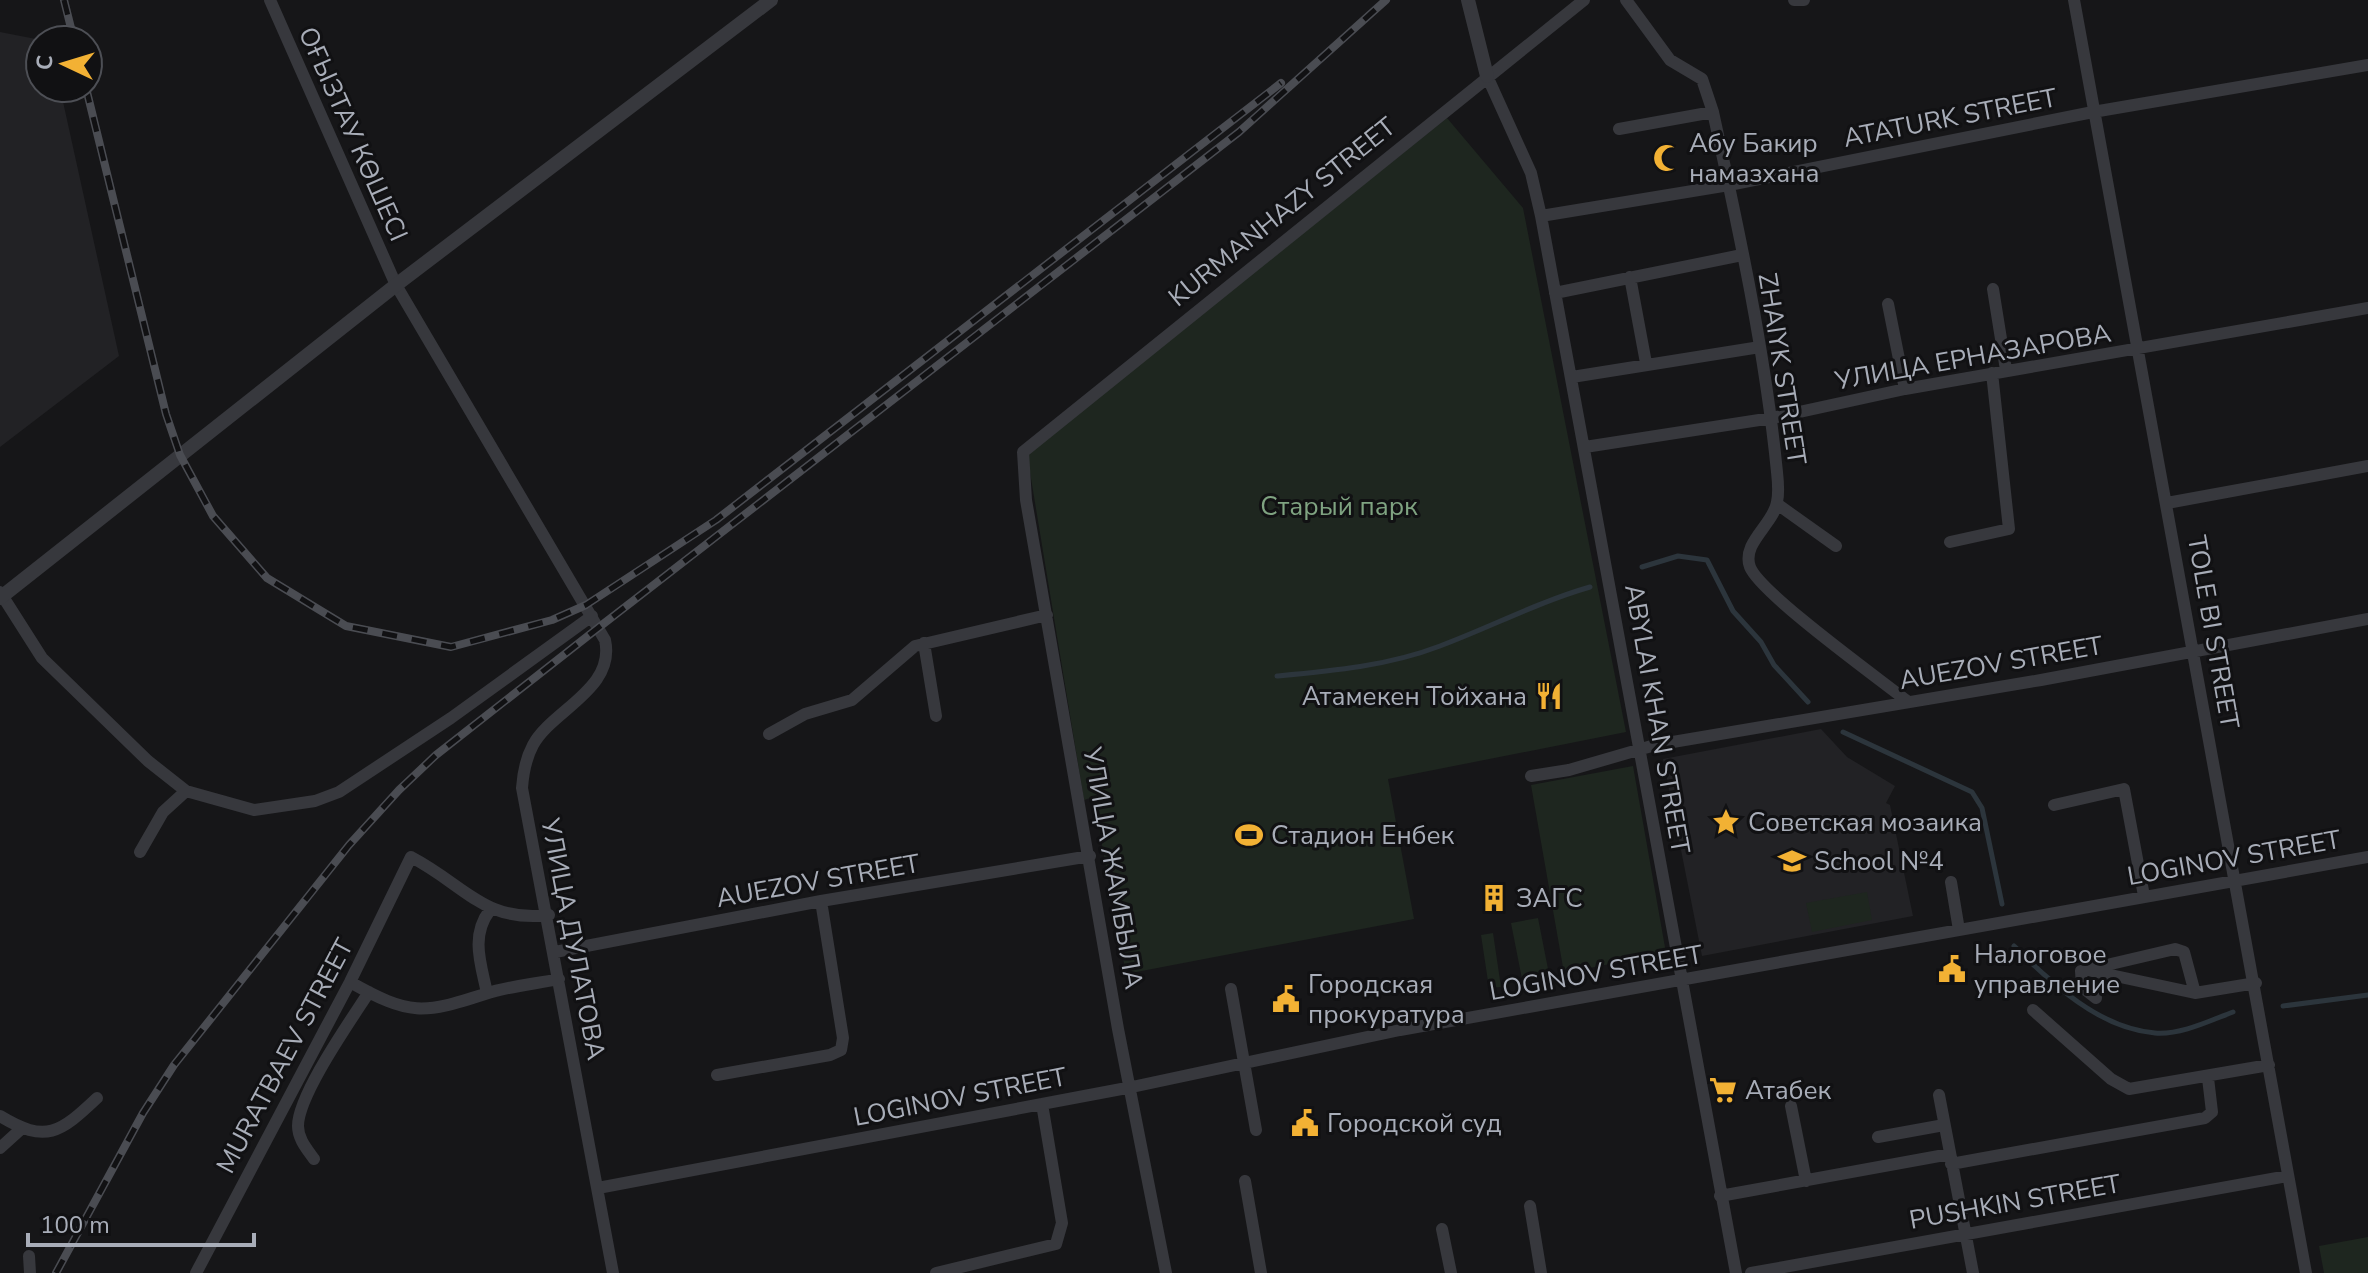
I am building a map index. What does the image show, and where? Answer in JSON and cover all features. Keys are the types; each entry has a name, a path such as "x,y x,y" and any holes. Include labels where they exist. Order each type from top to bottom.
{"street":[{"name":"ОҒЫЗТАУ КӨШЕСІ","path":"270,0 396,285 605,640"},
{"path":"592,616 451,718 339,792 315,801 254,810 186,791 115,731 42,658 1,595 396,285 771,0"},
{"path":"1468,0 1487,76"},
{"name":"KURMANHAZY STREET","path":"1022,469 1023,452 1030,444 1584,0"},
{"name":"ZHAIYK STREET","path":"1626,0 1670,60 1706,84 1729,185 1772,418 1777,504 1751,549 1749,563 1756,577 1907,701"},
{"path":"1794,0 1804,0"},
{"name":"TOLE BI STREET","path":"2074,0 2256,983 2306,1273"},
{"name":"ATATURK STREET","path":"1541,216 1729,185 2093,112 2368,65"},
{"name":"ABYLAI KHAN STREET","path":"1487,76 1531,173 1541,216 1736,1273"},
{"path":"1619,129 1713,112"},
{"path":"1555,293 1742,255"},
{"path":"1630,277 1646,363"},
{"path":"1993,289 2006,370"},
{"path":"1888,304 1905,389"},
{"name":"УЛИЦА ЕРНАЗАРОВА","path":"1585,447 1772,418 2006,370 2368,308"},
{"path":"1572,377 1760,347"},
{"path":"1950,542 2009,529 1992,373"},
{"path":"2167,503 2368,466"},
{"name":"УЛИЦА ЖАМБЫЛА","path":"1022,469 1118,1029 1132,1087 1166,1273"},
{"path":"1777,504 1836,546"},
{"path":"769,734 805,714 852,700 897,660 924,643 1047,615"},
{"name":"AUEZOV STREET","path":"1531,776 1641,750 2368,619"},
{"name":"УЛИЦА ДУЛАТОВА","path":"605,640 605,658 593,684 539,737 523,780 523,798 549,915 613,1273"},
{"path":"924,643 936,716"},
{"path":"2054,805 2124,789 2144,896"},
{"path":"140,852 163,812 186,791"},
{"name":"AUEZOV STREET","path":"555,952 821,901 1090,856"},
{"name":"MURATBAEV STREET","path":"196,1273 350,982 411,857 442,874 490,910"},
{"name":"LOGINOV STREET","path":"598,1188 1132,1087 1400,1030 2368,857"},
{"path":"1951,882 1959,930"},
{"path":"717,1075 830,1055 841,1050 843,1038 821,901"},
{"path":"487,993 478,928 490,910 521,918 549,915"},
{"path":"2096,998 2082,987 2079,974 2085,969 2180,950 2188,957 2195,993"},
{"path":"2085,969 2195,993 2256,983"},
{"path":"350,982 419,1011 430,1011 459,1005 487,993 559,979"},
{"path":"1231,989 1256,1130"},
{"path":"314,1159 301,1140 297,1124 330,1052 369,992"},
{"path":"2033,1010 2111,1079 2129,1089 2208,1078 2269,1065"},
{"path":"1720,1196 2205,1118 2212,1112 2208,1078"},
{"path":"1939,1095 1973,1273"},
{"path":"0,1116 21,1129 38,1134 58,1130 97,1098"},
{"path":"936,1273 1056,1244 1062,1223 1042,1104"},
{"path":"1791,1106 1806,1181"},
{"path":"1878,1137 1944,1125"},
{"path":"0,1148 21,1129"},
{"name":"PUSHKIN STREET","path":"1751,1273 1809,1268 1964,1232 2288,1176"},
{"path":"1245,1181 1261,1273"},
{"path":"1530,1206 1541,1273"},
{"path":"1442,1229 1451,1273"},
{"path":"29,1256 30,1273"}],"shaded area":[{"path":"0,32 24,37 24,104 64,104 119,356 0,447"},
{"name":"School №4","path":"1821,729 1847,757 1895,786 1886,803 1890,805 1913,916 1702,956 1663,759"}],"green space":[{"name":"Старый парк","path":"1447,118 1523,208 1626,732 1388,779 1414,919 1126,974 1093,797 1084,800 1027,454"},
{"path":"1633,766 1666,953 1564,973 1531,785"},
{"path":"1867,892 1872,920 1812,932 1806,903"},
{"path":"1538,918 1549,974 1522,979 1511,923"},
{"path":"1493,933 1501,987 1489,988 1481,935"},
{"path":"2368,1237 2368,1273 2324,1273 2319,1246"}],"waterway":[{"path":"1642,567 1678,556 1707,560 1733,611 1761,642 1774,665 1808,702"},
{"path":"1277,676 1360,667 1420,653 1590,587"},
{"path":"1843,732 1972,792 1982,808 2002,904"},
{"path":"2014,946 2061,989 2114,1023 2165,1033 2195,1027 2233,1012"},
{"path":"2283,1006 2368,995"}],"railway":[{"path":"64,0 70,24"},
{"path":"56,1273 143,1113 174,1065 349,845 399,790 436,755 598,628 1239,132 1386,0"},
{"path":"90,104 166,414 180,455 213,516 267,578 346,626 451,647 552,620 586,605 716,520 1281,83"}],"place":[{"name":"Абу Бакир намазхана","path":"1667,158"},
{"name":"Атамекен Тойхана","path":"1549,696"},
{"name":"Советская мозаика","path":"1726,822"},
{"name":"Стадион Енбек","path":"1249,835"},
{"name":"School №4","path":"1792,861"},
{"name":"ЗАГС","path":"1494,898"},
{"name":"Налоговое управление","path":"1952,969"},
{"name":"Городская прокуратура","path":"1286,999"},
{"name":"Атабек","path":"1723,1090"},
{"name":"Городской суд","path":"1305,1123"}]}
